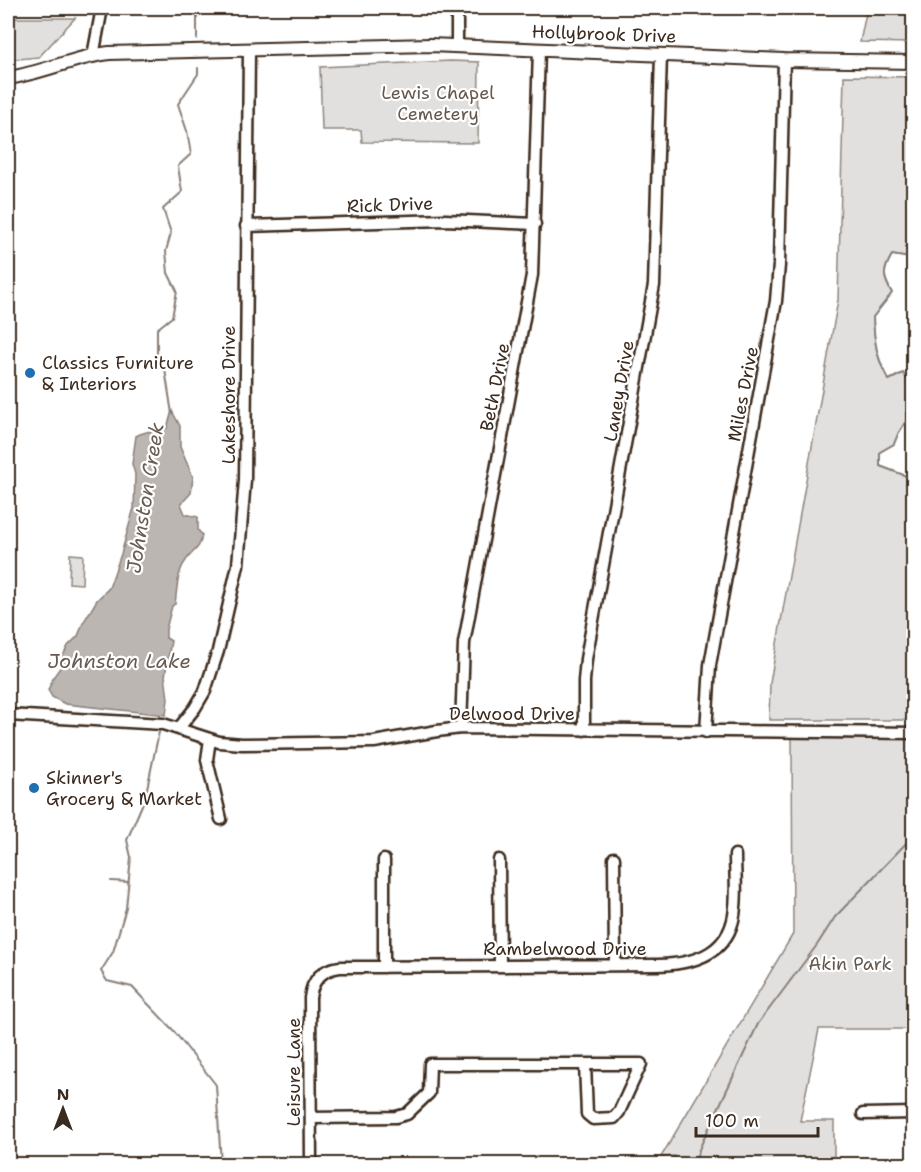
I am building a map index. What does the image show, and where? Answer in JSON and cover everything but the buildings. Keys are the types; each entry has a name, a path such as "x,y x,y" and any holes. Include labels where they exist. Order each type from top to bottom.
{"main road":[{"name":"Hollybrook Drive","path":"8,78 36,73 93,56 116,53 457,46 784,60 914,62"}],"street":[{"path":"93,56 102,8"},
{"path":"457,46 458,8"},
{"name":"Lakeshore Drive","path":"179,728 195,708 209,680 232,593 239,556 244,480 249,50"},
{"name":"Beth Drive","path":"461,728 464,643 530,286 535,224 539,50"},
{"name":"Laney Drive","path":"584,730 586,659 654,285 661,55"},
{"name":"Miles Drive","path":"706,732 710,665 776,301 779,266 784,60"},
{"name":"Rick Drive","path":"246,226 445,220 535,224"},
{"name":"Delwood Drive","path":"8,716 154,723 179,728 210,739 242,744 356,743 383,741 437,730 461,728 914,733"},
{"path":"210,739 207,760 221,819"},
{"name":"Rambelwood Drive","path":"316,980 323,971 332,968 683,964 701,958 717,947 728,933 735,913 735,855"},
{"path":"614,858 615,965"},
{"path":"384,860 384,967"},
{"path":"499,860 500,966"},
{"name":"Leisure Lane","path":"311,1164 310,998 316,980"},
{"path":"311,1118 396,1118 405,1116 429,1093 430,1064 585,1064 641,1064 614,1118 593,1119 587,1114 585,1064"},
{"path":"863,1114 914,1113"}],"green space":[{"path":"867,8 913,8 913,43 860,42"},
{"path":"8,18 75,18 39,57 8,60"},
{"name":"Lewis Chapel Cemetery","path":"451,61 479,62 478,143 362,142 361,130 322,130 320,67"},
{"path":"844,76 913,77 914,155 910,199 913,213 913,254 910,258 892,255 885,274 892,293 873,317 876,350 889,380 903,373 911,384 906,421 894,444 880,452 880,466 909,477 913,502 913,720 769,720 770,683 838,300"},
{"path":"70,554 83,555 82,584 69,583"},
{"name":"Akin Park","path":"792,738 913,739 913,1029 819,1029 800,1121 834,1121 834,1164 675,1164 675,1156 661,1157 793,934"}],"water":[{"name":"Johnston Lake","path":"172,411 180,426 180,447 193,477 191,493 181,504 185,514 198,517 198,530 202,535 199,544 180,571 175,604 172,606 166,629 166,638 171,641 165,676 168,699 166,715 65,704 52,697 48,690 62,665 62,658 68,646 78,636 97,600 109,588 121,554 134,508 135,474 132,464 136,436 167,428"}],"waterway":[{"name":"Johnston Creek","path":"197,8 197,39"},
{"name":"Johnston Creek","path":"172,414 165,369 157,360 157,329 172,317 177,291 168,273 166,251 171,233 163,209 182,192 178,166 191,154 187,131 178,104 198,74 198,68"},
{"path":"914,155 910,199 914,213"},
{"path":"914,254 910,258 892,255 885,274 892,293 873,317 877,350 889,380 903,373 911,384 906,421 894,444 880,452 880,466 909,477 911,499 914,502"},
{"name":"Johnston Creek","path":"159,732 145,798 127,840 131,857 126,908 113,952 101,971 107,981 132,987 173,1030 216,1085 221,1164"},
{"path":"694,1164 758,1024 835,917 914,835"},
{"path":"111,881 129,882"}],"place":[{"name":"Classics Furniture & Interiors","path":"30,373"},
{"name":"Skinner's Grocery & Market","path":"34,788"}]}
